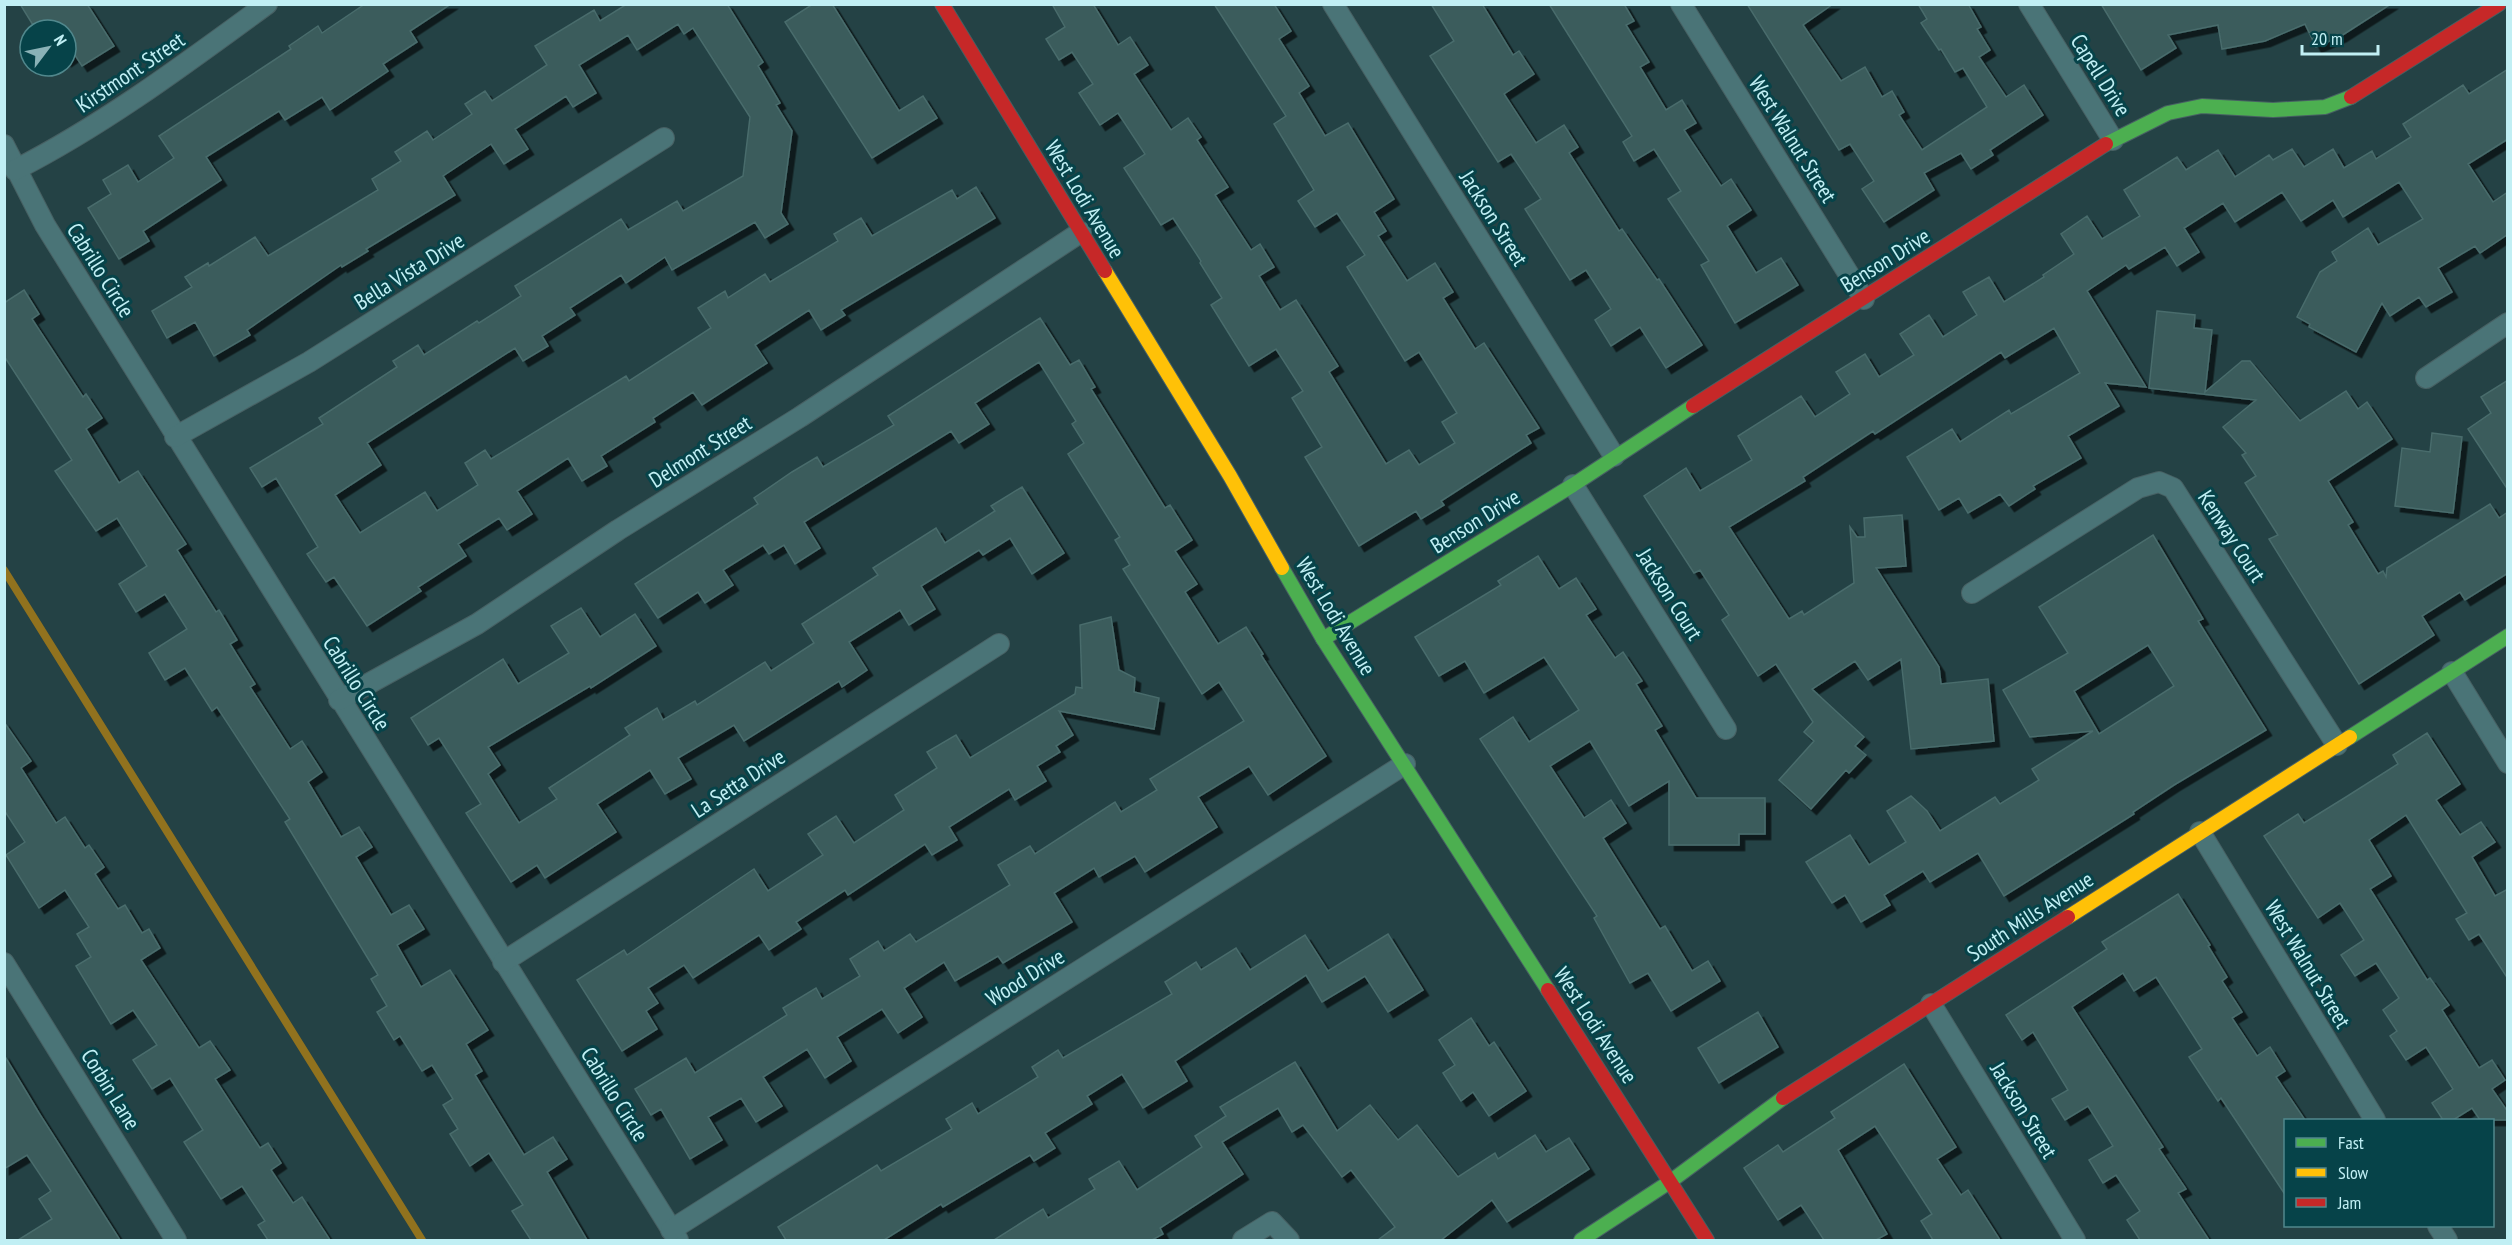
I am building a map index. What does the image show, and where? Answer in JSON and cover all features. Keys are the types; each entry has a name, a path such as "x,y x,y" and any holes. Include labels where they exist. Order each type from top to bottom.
{"street":[{"name":"Kirstmont Street","path":"15,170 65,145 141,96 267,4"},
{"name":"West Lodi Avenue","path":"942,4 1230,476 1323,639 1406,764 1707,1240"},
{"name":"Jackson Street","path":"1333,4 1614,456"},
{"name":"West Walnut Street","path":"1681,4 1864,299"},
{"name":"Capell Drive","path":"2029,4 2113,140"},
{"name":"Benson Drive","path":"1323,639 1573,485 1614,456 2113,140 2168,113 2202,106 2273,110 2325,106 2358,94 2499,4"},
{"name":"Bella Vista Drive","path":"176,437 309,362 664,138"},
{"name":"Cabrillo Circle","path":"4,145 45,225 674,1235"},
{"name":"Delmont Street","path":"339,700 477,624 618,530 800,417 1081,232"},
{"path":"2426,378 2508,323"},
{"name":"Kenway Court","path":"1972,593 2138,488 2159,482 2173,488 2337,745"},
{"name":"Jackson Court","path":"1573,485 1726,729"},
{"name":"South Mills Avenue","path":"1581,1240 1671,1181 1766,1109 2508,636"},
{"name":"La Setta Drive","path":"503,962 999,644"},
{"path":"2452,672 2508,763"},
{"name":"Wood Drive","path":"674,1235 1406,764"},
{"name":"West Walnut Street","path":"2200,832 2374,1119"},
{"name":"Corbin Lane","path":"4,963 176,1240"},
{"name":"Jackson Street","path":"1931,1004 2075,1240"},
{"path":"1243,1240 1272,1222 1289,1240"},
{"path":"2439,1227 2447,1240"}],"building":[{"path":"20,4 87,4 114,46 82,66 78,60 78,18 29,18"},
{"path":"365,4 451,4 410,31 417,42 383,64 388,71 330,110 322,97 285,120 279,111 206,157 221,180 143,231 149,241 119,259 88,208 111,194 103,180 128,165 138,182 174,158 159,136 291,49 289,46 318,26 322,33"},
{"path":"627,4 727,4 763,62 758,66 780,103 776,105 792,131 781,213 788,224 765,238 755,222 672,270 665,257 626,283 621,275 570,308 575,315 542,336 548,346 523,361 515,348 367,443 381,465 335,495 360,533 425,492 437,511 478,485 465,463 485,450 491,459 626,376 629,381 711,328 698,308 725,291 728,298 765,274 770,282 838,241 834,234 861,218 872,236 952,190 957,199 976,187 995,218 841,310 845,315 821,330 809,310 755,345 767,363 702,405 693,392 653,418 655,422 601,456 607,466 582,481 568,458 517,491 532,514 507,530 499,518 458,544 466,556 418,587 421,591 367,626 334,577 326,582 307,554 318,547 276,478 262,487 250,468 323,424 319,418 397,367 393,361 418,345 424,355 477,321 479,323 521,296 515,286 621,219 628,230 677,201 683,211 743,176 750,117 693,28 684,34 678,24 637,50 628,35 579,65 596,93 573,107 566,96 515,129 528,149 504,164 491,144 443,176 455,195 366,249 368,251 342,267 341,265 247,330 250,335 214,356 195,322 167,338 152,311 192,287 185,277 208,263 209,266 255,237 268,256 378,190 372,179 401,161 395,152 427,131 433,140 472,114 465,104 485,91 492,101 547,65 535,46 594,10 600,21"},
{"path":"813,4 832,4 899,111 923,96 937,118 872,158 785,22"},
{"path":"1052,4 1093,4 1118,45 1130,37 1148,65 1134,74 1171,130 1188,118 1201,137 1197,140 1228,187 1215,195 1251,250 1260,244 1274,267 1259,276 1280,310 1296,300 1338,366 1329,372 1386,464 1409,450 1419,465 1455,443 1442,422 1457,413 1419,352 1405,361 1347,267 1365,255 1337,213 1315,227 1298,201 1314,190 1274,124 1286,116 1214,4 1274,4 1291,31 1279,39 1309,86 1299,93 1325,136 1348,123 1394,199 1374,212 1386,231 1378,236 1407,281 1435,263 1453,292 1443,298 1475,349 1484,343 1539,428 1526,435 1531,443 1441,501 1444,505 1421,519 1416,511 1359,546 1305,457 1322,447 1292,398 1303,391 1276,349 1249,366 1211,305 1222,298 1200,263 1201,261 1173,218 1161,225 1124,168 1145,154 1118,113 1100,125 1079,93 1093,84 1072,52 1059,60 1046,39 1065,27"},
{"path":"1431,4 1482,4 1513,55 1519,51 1534,74 1504,94 1536,143 1564,125 1578,147 1569,153 1619,231 1622,229 1657,280 1659,279 1702,345 1666,368 1640,327 1611,346 1595,320 1611,309 1586,270 1570,280 1525,209 1541,199 1511,154 1498,162 1430,56 1454,41"},
{"path":"1549,4 1624,4 1634,21 1626,25 1649,62 1640,67 1666,110 1682,100 1696,123 1684,130 1721,186 1731,179 1751,210 1727,226 1756,273 1781,258 1798,285 1735,323 1701,265 1709,261 1668,199 1681,191 1654,149 1634,161 1623,142 1632,136"},
{"path":"1747,4 1833,4 1803,25 1841,81 1865,67 1882,97 1892,91 1904,112 1899,115 1922,150 1987,107 1963,68 1955,72 1941,49 1939,50 1921,23 1927,19 1918,4 1968,4 1981,27 1977,29 1990,50 1979,57 2006,97 2024,85 2043,115 1990,150 1993,155 1971,169 1961,153 1924,173 1934,190 1884,222 1862,189 1874,181 1850,144 1839,150"},
{"path":"2101,4 2391,4 2341,36 2316,47 2305,24 2265,41 2222,49 2218,25 2168,35 2176,48 2141,70"},
{"path":"2508,69 2508,139 2468,164 2493,202 2508,192 2508,234 2480,253 2475,246 2438,268 2452,292 2426,307 2419,297 2390,316 2382,303 2356,352 2309,327 2310,324 2297,317 2320,272 2337,261 2332,252 2368,228 2378,245 2423,219 2399,182 2343,217 2333,200 2301,221 2282,192 2235,222 2223,203 2184,228 2199,252 2177,266 2165,247 2129,269 2126,265 2087,291 2146,387 2105,383 2119,406 2068,436 2081,458 2033,486 2035,489 2009,506 2000,494 1968,513 1959,498 1939,510 1907,457 1952,429 1960,442 2009,410 2011,414 2080,373 2054,328 2005,358 2001,352 1875,434 1873,431 1803,477 1805,481 1729,527 1789,619 1802,611 1804,615 1854,583 1850,527 1857,537 1865,537 1864,518 1902,515 1906,566 1876,568 1939,667 1941,684 1988,679 1994,741 1911,749 1901,659 1868,680 1855,661 1812,689 1864,737 1855,746 1866,755 1849,773 1846,770 1811,809 1779,780 1814,741 1804,732 1813,722 1776,664 1758,676 1722,620 1729,615 1700,570 1694,573 1644,496 1686,468 1700,491 1752,460 1738,436 1801,396 1815,417 1850,394 1836,372 1865,354 1879,377 1914,355 1900,334 1929,315 1943,337 1977,315 1963,292 1989,277 2004,302 2044,277 2043,275 2074,254 2061,234 2087,216 2102,239 2140,216 2124,190 2177,157 2186,170 2218,150 2235,177 2269,155 2273,160 2292,149 2304,167 2333,149 2344,168 2372,151 2376,159 2411,137 2403,124 2463,85 2469,94"},
{"path":"24,290 39,314 32,319 83,397 86,394 102,418 86,429 119,483 138,471 186,544 177,550 216,612 219,610 237,640 230,644 255,684 250,687 290,749 302,741 322,772 308,782 341,837 359,827 372,847 356,857 391,915 409,905 424,929 397,945 421,987 450,970 488,1030 466,1044 482,1071 475,1075 524,1155 553,1137 567,1159 547,1172 587,1240 531,1240 512,1211 523,1205 489,1153 470,1166 450,1134 458,1129 443,1105 453,1099 432,1065 422,1071 400,1036 394,1040 377,1012 387,1006 371,979 378,975 285,822 290,819 217,707 212,711 185,668 165,680 149,653 187,629 165,594 136,612 119,584 147,566 117,518 96,531 55,471 72,460 4,356 4,303"},
{"path":"2157,311 2195,315 2194,328 2212,330 2205,392 2242,361 2250,361 2300,421 2346,391 2358,409 2367,402 2392,439 2328,481 2353,522 2348,525 2378,574 2383,571 2386,577 2387,568 2490,504 2499,518 2508,512 2508,573 2465,600 2460,592 2422,616 2434,635 2359,684 2269,539 2278,535 2245,483 2256,476 2242,455 2246,453 2223,427 2256,400 2149,388"},
{"path":"1040,318 1070,365 1079,360 1095,387 1091,389 1165,508 1170,505 1192,540 1175,551 1197,584 1185,592 1218,644 1246,627 1263,654 1261,655 1326,756 1268,795 1249,766 1198,797 1217,827 1145,872 1135,856 1099,877 1094,868 1054,893 1072,922 1003,963 998,956 955,981 944,962 904,988 922,1017 898,1033 882,1009 837,1037 851,1061 825,1078 807,1049 763,1077 782,1106 756,1122 741,1098 708,1117 722,1140 690,1159 661,1109 651,1115 635,1089 686,1058 695,1073 787,1015 783,1008 816,988 822,999 860,976 850,959 878,941 884,951 910,934 916,942 1010,885 998,865 1030,846 1035,854 1115,802 1121,812 1157,790 1150,779 1244,721 1219,682 1202,694 1123,569 1130,565 1115,540 1120,537 1068,454 1084,443 1072,424 1076,421 1039,362 975,403 989,424 959,443 951,431 804,522 820,548 795,564 784,545 769,554 763,545 723,570 733,585 705,603 698,592 658,618 635,584 758,504 754,498 792,472 817,457 823,467 894,425 888,416"},
{"path":"2508,380 2508,490 2468,429 2491,413 2481,397"},
{"path":"2432,433 2462,437 2453,513 2395,506 2402,448 2430,452"},
{"path":"1022,487 1064,553 1032,574 1010,538 983,555 979,550 921,586 935,609 909,625 900,610 849,642 867,670 842,687 839,681 744,741 734,725 678,758 691,779 665,794 650,770 597,804 616,832 545,878 537,865 511,882 466,813 481,804 439,738 428,745 411,718 503,659 518,684 569,653 551,626 581,608 600,637 635,614 656,646 591,688 590,686 488,747 500,765 488,774 519,823 557,799 549,788 630,735 625,728 657,708 663,720 695,701 697,705 765,662 771,671 814,643 802,624 878,575 873,568 936,528 945,543 995,511 991,506"},
{"path":"2153,535 2203,619 2198,621 2266,730 2174,785 2133,812 2134,814 2004,896 1978,853 1930,882 1923,871 1884,895 1890,905 1861,922 1845,895 1832,903 1806,862 1850,835 1869,865 1906,842 1887,811 1911,796 1927,811 1940,831 1995,797 2000,804 2039,780 2032,769 2093,731 2030,737 2003,690 2068,653 2039,607","holes":["2148,645 2174,686 2099,734 2074,691"]},
{"path":"1538,556 1559,589 1576,578 1596,609 1586,615 1615,658 1623,652 1642,681 1636,684 1662,726 1655,730 1696,798 1765,798 1765,834 1739,834 1739,845 1669,845 1669,781 1629,806 1590,741 1550,766 1584,818 1611,800 1626,823 1603,838 1660,929 1665,926 1692,971 1708,961 1720,981 1671,1011 1648,973 1630,983 1594,918 1597,916 1480,739 1513,717 1529,742 1579,710 1544,657 1484,693 1465,661 1439,676 1415,637 1501,585 1498,581"},
{"path":"1111,617 1119,670 1135,678 1134,692 1159,698 1154,729 1059,711 1073,735 1056,746 1060,752 1037,766 1046,781 1015,800 1009,789 949,827 957,840 932,855 925,844 848,895 845,890 796,922 801,929 769,950 759,935 693,978 684,965 648,988 658,1003 646,1011 657,1029 622,1051 577,980 624,950 627,955 754,869 768,891 823,855 808,834 836,816 854,843 904,810 895,795 937,768 927,752 956,735 970,758 1075,694 1076,687 1082,688 1080,625"},
{"path":"4,722 31,761 21,768 56,823 65,817 85,848 89,845 104,867 95,874 118,909 125,905 142,933 149,929 160,948 141,960 199,1048 210,1041 230,1070 215,1079 260,1148 268,1143 281,1163 271,1170 293,1203 302,1197 330,1240 268,1240 258,1225 265,1221 242,1186 221,1199 184,1142 203,1130 170,1078 152,1089 133,1060 157,1045 133,1010 111,1024 76,966 91,957 77,934 89,927 65,890 39,908 6,855 25,842 4,810"},
{"path":"2427,733 2460,784 2436,800 2460,835 2481,822 2495,842 2472,857 2495,896 2508,889 2508,979 2479,934 2469,940 2456,919 2467,913 2406,815 2369,840 2391,876 2370,889 2427,980 2430,978 2449,1005 2442,1010 2479,1068 2492,1060 2505,1080 2492,1089 2508,1112 2508,1120 2479,1119 2472,1108 2455,1119 2442,1119 2432,1103 2453,1089 2426,1047 2406,1060 2390,1036 2397,1031 2383,1010 2399,998 2376,963 2355,976 2341,955 2364,940 2340,903 2318,918 2264,836 2298,814 2304,823 2346,797 2398,764 2393,755"},
{"path":"2178,894 2227,977 2222,981 2242,1012 2232,1018 2257,1056 2270,1047 2285,1071 2276,1077 2304,1119 2284,1119 2284,1193 2221,1098 2218,1101 2189,1057 2202,1049 2156,977 2134,991 2123,973 2072,1007 2163,1147 2159,1149 2186,1189 2178,1193 2209,1240 2140,1240 2127,1220 2140,1211 2116,1175 2103,1183 2089,1160 2113,1146 2088,1106 2065,1120 2052,1099 2068,1090 2033,1032 2022,1040 2006,1015 2107,949 2102,942"},
{"path":"1388,934 1423,990 1388,1012 1365,976 1322,1002 1306,975 1175,1061 1187,1081 1143,1108 1122,1074 1087,1096 1092,1104 1045,1133 1055,1148 1034,1161 1030,1155 943,1207 941,1204 884,1240 786,1240 778,1227 877,1165 881,1171 952,1129 946,1119 972,1103 978,1114 1038,1077 1032,1067 1058,1050 1063,1058 1172,994 1165,982 1196,962 1201,970 1236,948 1250,970 1305,935 1328,971"},
{"path":"1758,1012 1778,1047 1719,1083 1698,1048"},
{"path":"1471,1018 1489,1046 1494,1042 1526,1091 1489,1116 1473,1092 1461,1101 1443,1073 1455,1065 1439,1040"},
{"path":"4,1055 120,1240 18,1240 52,1219 39,1199 51,1191 27,1155 4,1169"},
{"path":"1295,1062 1337,1131 1370,1105 1398,1140 1417,1125 1458,1177 1495,1153 1498,1159 1535,1135 1546,1152 1569,1138 1589,1169 1507,1222 1492,1200 1441,1240 1378,1240 1395,1227 1351,1170 1342,1177 1303,1125 1292,1132 1278,1108 1222,1142 1243,1174 1160,1228 1163,1234 1152,1240 994,1240 1043,1209 1048,1218 1095,1189 1089,1179 1119,1161 1137,1190 1202,1147 1195,1136 1226,1116 1220,1107"},
{"path":"1904,1064 1956,1147 1937,1159 1961,1195 1968,1190 2000,1240 1933,1240 1921,1221 1932,1214 1875,1126 1838,1150 1887,1234 1876,1240 1824,1240 1801,1205 1778,1220 1744,1168 1778,1145 1783,1152 1835,1118 1831,1112"}],"waterway":[{"path":"4,570 422,1240"}],"traffic: fast":[{"path":"2106,144 2168,113 2202,106 2273,110 2325,107 2351,97"},
{"path":"1323,639 1573,485 1693,406"},
{"path":"1282,568 1323,639 1548,990"},
{"path":"2350,737 2508,636"},
{"path":"1581,1240 1671,1181 1783,1098"}],"traffic: slow":[{"path":"1105,271 1230,476 1282,568"},
{"path":"2068,917 2350,737"}],"traffic: jam":[{"path":"942,4 1105,271"},
{"path":"2351,97 2499,4"},
{"path":"1693,406 2106,144"},
{"path":"1783,1098 2068,917"},
{"path":"1548,990 1707,1240"}]}
